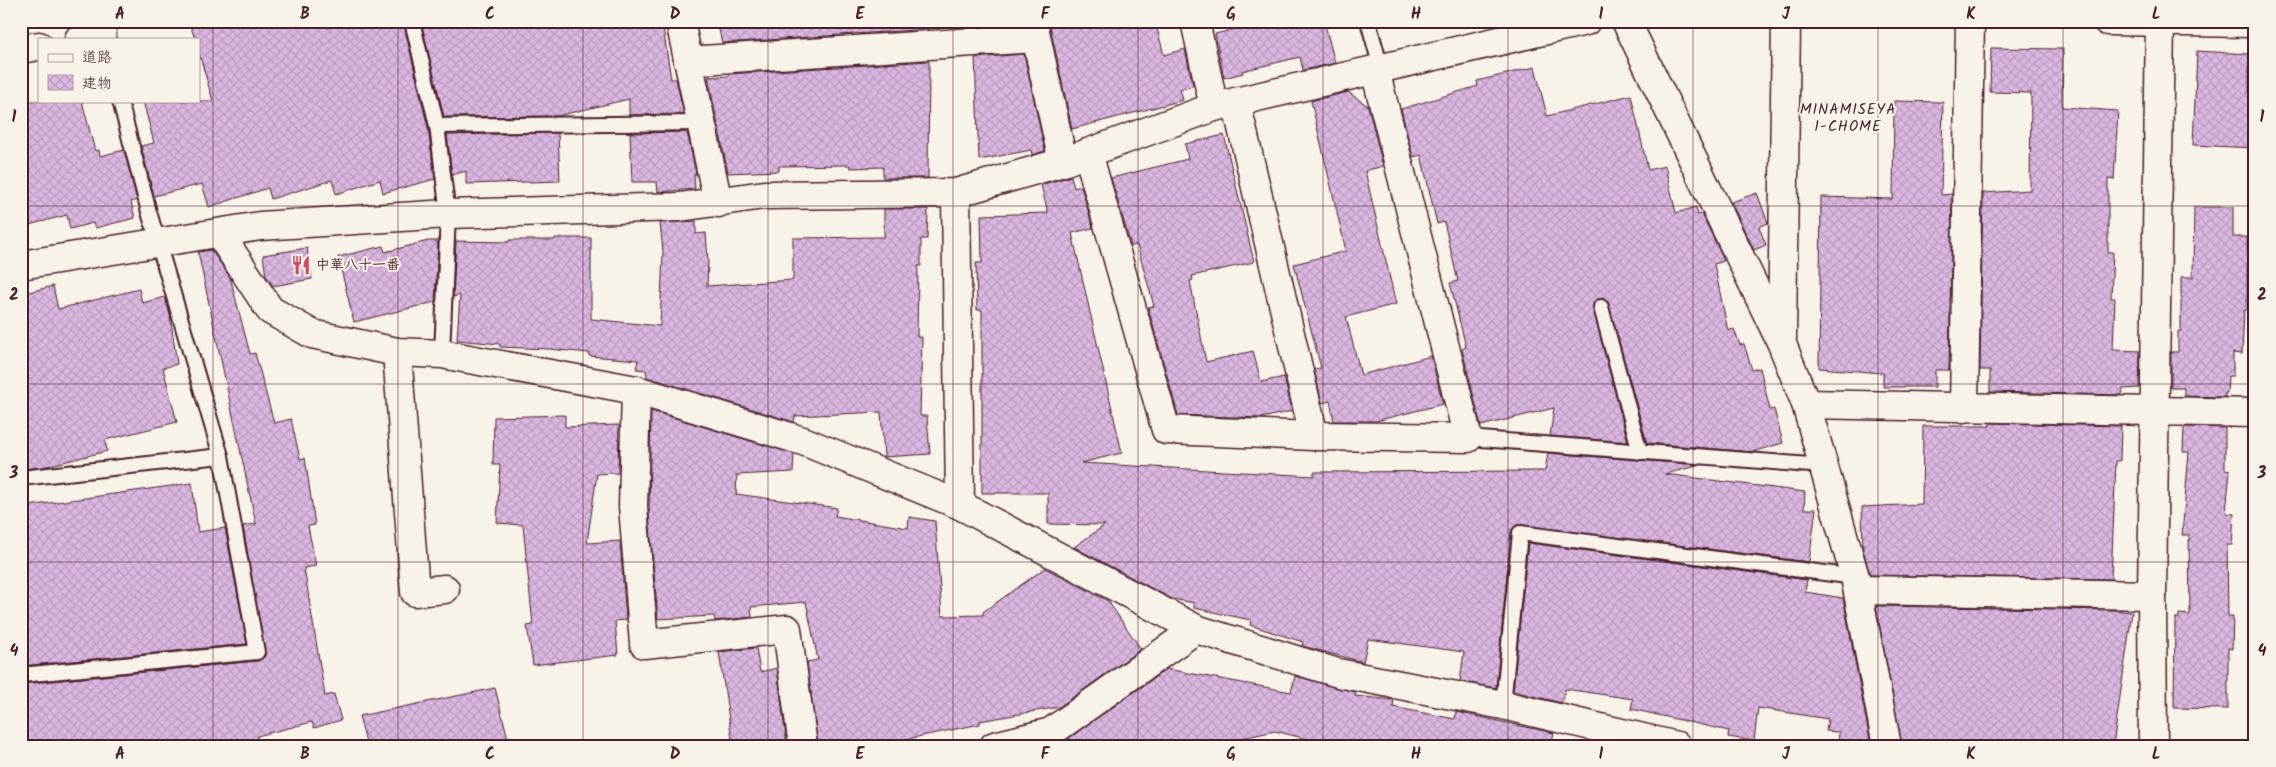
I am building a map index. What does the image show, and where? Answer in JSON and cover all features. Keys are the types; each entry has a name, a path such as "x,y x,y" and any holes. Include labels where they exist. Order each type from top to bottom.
{"street":[{"path":"680,21 718,203"},
{"path":"1195,21 1225,104 1314,436"},
{"path":"21,265 260,226 448,214 680,207 764,195 956,193 1063,162 1225,104 1586,21"},
{"path":"1626,21 1782,344 1806,404 1856,584 1887,746"},
{"path":"1782,344 1786,21"},
{"path":"1964,408 1970,21"},
{"path":"2107,21 2255,23"},
{"path":"2152,746 2154,412 2160,22"},
{"path":"688,61 1034,30 1063,162"},
{"path":"21,49 38,46"},
{"path":"1088,153 1166,430 1314,436 1468,438 1378,69"},
{"path":"956,193 960,505"},
{"path":"219,233 270,310 312,334 397,352 442,354 636,390 803,441 960,505 1196,629 1338,673 1503,705 1677,746"},
{"path":"397,352 415,592 445,589"},
{"path":"636,390 633,506 644,644 787,629 803,746"},
{"path":"1806,404 2255,413"},
{"path":"1856,584 2152,595"},
{"path":"994,746 1051,732 1196,629"}],"lane":[{"path":"412,21 437,126 448,214 442,354"},
{"path":"1368,21 1378,69"},
{"path":"21,675 257,652 221,456 120,102"},
{"path":"437,126 700,123"},
{"path":"1601,307 1640,452"},
{"path":"1468,438 1823,466"},
{"path":"21,478 221,456"},
{"path":"1503,705 1520,533 1856,584"}],"building":[{"path":"189,21 325,21 327,28 352,21 403,21 428,128 435,179 383,193 380,180 336,194 332,180 271,199 268,188 209,207 202,184 154,196 141,146 154,143 143,102 213,101 200,56 200,38 195,38"},
{"path":"421,21 662,21 671,79 676,79 684,114 629,115 629,99 557,116 444,117"},
{"path":"717,21 929,21 929,29 722,43"},
{"path":"974,21 1018,21 1018,24 974,26"},
{"path":"1049,21 1155,21 1164,55 1185,49 1193,86 1180,89 1183,100 1072,129"},
{"path":"1247,21 1324,21 1335,63 1303,70 1300,57 1242,71 1243,73 1224,78 1215,34 1248,26"},
{"path":"1991,48 2063,49 2062,107 2118,111 2114,180 2108,179 2108,252 2113,252 2111,298 2115,298 2113,350 2140,351 2139,388 2123,389 2122,395 1990,392 1990,370 1980,370 1983,193 2030,190 2031,93 1990,92"},
{"path":"2197,51 2249,54 2249,113 2255,113 2254,148 2193,145"},
{"path":"1024,54 1045,151 1032,155 1031,150 979,160 975,58"},
{"path":"929,61 928,178 883,178 883,167 850,168 850,165 779,166 779,171 728,173 708,77"},
{"path":"1535,67 1547,116 1631,95 1648,170 1665,166 1676,213 1696,207 1698,215 1702,214 1724,261 1714,264 1728,331 1734,329 1740,345 1744,344 1752,370 1760,368 1770,410 1774,409 1783,443 1752,452 1647,443 1609,305 1603,298 1595,301 1593,309 1628,442 1550,436 1554,408 1481,426 1462,349 1466,347 1450,283 1458,281 1444,222 1437,224 1421,155 1413,157 1401,109 1478,86 1477,81"},
{"path":"1348,92 1368,106 1383,166 1365,171 1396,304 1346,317 1361,375 1431,356 1443,404 1376,421 1334,421 1330,401 1322,403 1314,369 1321,368 1294,264 1346,251 1311,101"},
{"path":"21,101 82,102 95,151 99,150 100,156 124,150 137,200 131,202 135,218 95,228 93,223 70,229 67,215 21,227"},
{"path":"1894,101 1943,102 1941,195 1952,194 1949,370 1935,370 1935,387 1883,387 1883,373 1819,368 1821,197 1893,199"},
{"path":"687,132 696,174 694,174 695,189 658,192 657,182 632,182 630,133"},
{"path":"558,133 560,181 466,184 466,171 452,175 447,135"},
{"path":"1224,135 1254,262 1192,276 1193,280 1190,281 1206,362 1253,351 1261,382 1284,377 1292,411 1262,418 1178,415 1148,307 1154,306 1137,245 1131,246 1111,178 1188,159 1185,144"},
{"path":"1071,176 1074,188 1081,186 1093,228 1072,233 1122,453 1081,463 1314,476 1314,472 1545,471 1548,453 1701,465 1665,474 1805,492 1804,509 1816,509 1809,562 1517,525 1511,532 1496,688 1460,681 1464,652 1368,639 1363,662 1302,646 1303,642 1250,625 1251,620 1194,608 1194,603 1172,599 1074,547 1105,525 1048,524 1048,493 982,493 982,310 977,310 976,263 982,263 981,215 1048,213 1041,185"},
{"path":"1757,193 1768,223 1759,227 1766,245 1754,250 1731,202"},
{"path":"2194,207 2233,207 2233,237 2247,237 2247,310 2244,310 2242,354 2233,353 2233,376 2228,376 2225,397 2184,396 2184,388 2171,388 2171,352 2178,352 2178,331 2181,331 2181,277 2193,277"},
{"path":"884,209 928,209 927,239 921,239 921,266 918,266 917,337 922,337 920,416 927,416 930,454 884,457 881,412 795,416 794,422 647,377 646,370 636,369 638,360 589,356 589,353 549,349 500,347 500,344 457,340 460,295 453,297 456,241 509,242 509,240 591,238 591,319 660,326 663,251 660,223 696,221 696,234 706,233 707,286 793,280 793,238 884,237"},
{"path":"428,241 438,241 435,302 354,322 338,257 383,246 385,252"},
{"path":"307,248 312,279 273,286 266,276 263,255"},
{"path":"211,250 230,277 250,354 255,353 274,423 291,419 300,459 305,458 315,525 308,526 316,566 304,568 325,696 334,694 341,720 314,728 312,722 257,736 258,746 21,746 21,684 258,661 265,656 243,526 256,524 198,252"},
{"path":"53,286 58,309 139,289 142,303 165,297 170,315 177,364 163,368 177,422 105,440 107,451 43,467 21,469 21,294"},
{"path":"651,411 794,454 793,472 737,475 736,494 837,508 835,516 908,528 909,517 935,521 942,616 983,615 983,612 1045,568 1108,601 1141,649 1059,707 980,721 980,724 874,746 818,746 807,662 818,660 806,602 751,607 752,617 715,621 714,616 658,619 649,514"},
{"path":"565,415 565,427 619,425 618,473 597,474 587,543 620,541 626,620 615,621 618,655 533,665 527,626 533,625 523,525 497,523 500,465 493,465 494,417"},
{"path":"1990,423 2121,426 2120,461 2116,461 2111,579 1870,575 1863,550 1862,507 1922,504 1923,426 1990,426"},
{"path":"2184,427 2225,428 2225,469 2230,470 2226,513 2234,514 2232,545 2227,545 2228,616 2233,616 2232,649 2228,648 2228,709 2174,708 2175,618 2179,618 2179,614 2190,615 2189,535 2182,535 2189,452 2183,452"},
{"path":"192,483 198,532 225,528 247,644 21,666 21,507"},
{"path":"1528,543 1807,580 1805,592 1843,598 1871,746 1838,746 1839,732 1826,731 1828,719 1758,708 1754,741 1728,737 1729,731 1631,709 1633,699 1565,689 1562,703 1513,691"},
{"path":"1876,606 2112,610 2132,612 2113,746 1902,746"},
{"path":"756,648 760,672 777,668 787,746 733,746 719,652"},
{"path":"1167,669 1291,692 1295,676 1356,692 1355,696 1394,700 1393,707 1455,719 1456,712 1554,733 1551,746 1335,746 1275,731 1205,746 1069,746 1069,738"},
{"path":"495,688 510,746 367,746 359,716"}],"place":[{"name":"中華八十一番","path":"301,265"}],"district":[{"name":"MINAMISEYA 1-CHOME","path":"1848,118"}]}
